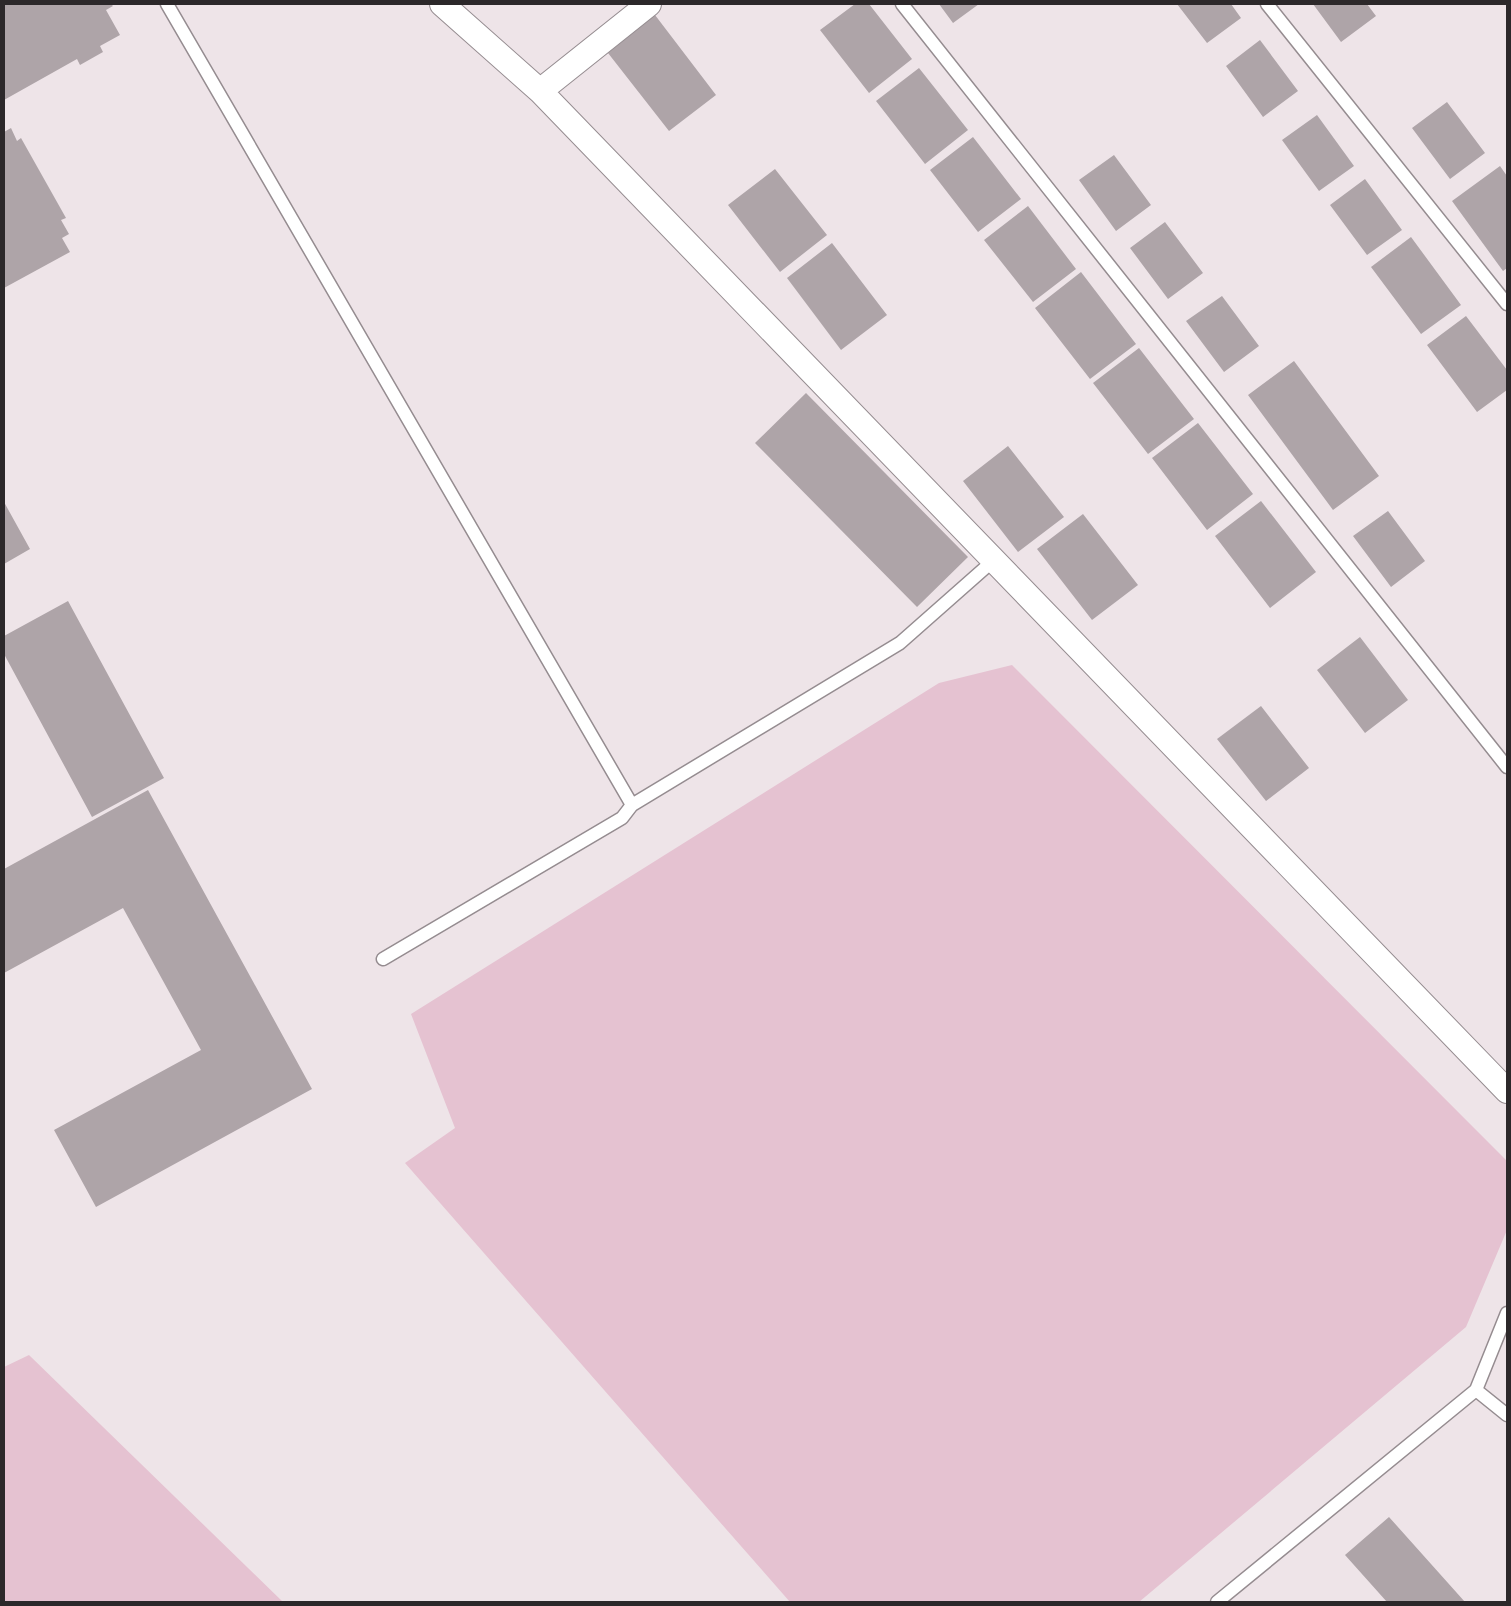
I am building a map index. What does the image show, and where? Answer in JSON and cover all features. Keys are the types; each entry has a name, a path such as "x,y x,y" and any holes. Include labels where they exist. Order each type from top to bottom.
{"street":[{"path":"442,4 540,91 1507,1091"},
{"path":"540,91 649,4"}],"lane":[{"path":"167,4 632,805"},
{"path":"902,4 1507,767"},
{"path":"1267,4 1507,304"},
{"path":"383,959 622,818 632,805 900,643 994,560"},
{"path":"1217,1602 1476,1390 1507,1313"},
{"path":"1476,1390 1507,1415"}],"shaded area":[{"path":"1012,665 1507,1161 1507,1230 1466,1327 1139,1602 790,1602 405,1163 455,1128 411,1014 939,683"},
{"path":"29,1355 283,1602 4,1602 4,1367"}],"building":[{"path":"5,4 111,4 113,6 106,10 120,35 100,46 103,52 80,65 77,59 4,100"},
{"path":"855,4 869,4 912,59 869,93 820,30"},
{"path":"939,4 979,4 953,23"},
{"path":"1177,4 1231,4 1241,18 1207,43"},
{"path":"1313,4 1367,4 1376,16 1341,42"},
{"path":"655,15 716,95 669,131 608,53"},
{"path":"1260,40 1298,91 1263,117 1226,66"},
{"path":"919,68 968,130 925,164 876,101"},
{"path":"1447,102 1485,153 1450,179 1412,128"},
{"path":"1317,115 1354,166 1319,191 1282,140"},
{"path":"11,128 17,141 21,138 66,218 61,220 69,234 62,238 70,252 4,288 4,132"},
{"path":"973,137 1021,199 978,232 930,170"},
{"path":"1114,155 1151,205 1116,231 1079,180"},
{"path":"1500,166 1507,176 1507,268 1503,271 1452,201"},
{"path":"775,169 827,235 780,272 728,205"},
{"path":"1365,179 1402,230 1367,255 1330,205"},
{"path":"1028,206 1076,269 1033,302 984,240"},
{"path":"1165,222 1203,273 1168,299 1130,248"},
{"path":"1411,237 1461,305 1421,334 1371,267"},
{"path":"832,243 887,315 841,350 787,278"},
{"path":"1081,272 1136,344 1090,379 1035,308"},
{"path":"1222,296 1259,346 1224,372 1186,321"},
{"path":"1466,316 1507,370 1507,390 1477,412 1427,345"},
{"path":"1139,348 1194,419 1148,454 1093,383"},
{"path":"1294,361 1379,476 1333,510 1248,395"},
{"path":"806,393 968,557 917,607 755,443"},
{"path":"1198,423 1253,494 1207,530 1152,458"},
{"path":"1008,446 1064,517 1018,552 963,481"},
{"path":"1261,501 1316,572 1270,608 1215,536"},
{"path":"4,502 30,549 4,564"},
{"path":"1388,511 1425,561 1391,587 1353,536"},
{"path":"1083,514 1138,585 1092,620 1037,549"},
{"path":"68,601 164,778 92,817 4,654 4,636"},
{"path":"1360,637 1408,700 1365,733 1317,670"},
{"path":"1261,706 1309,768 1266,801 1217,739"},
{"path":"148,790 312,1089 96,1207 54,1130 201,1050 123,908 4,973 4,869"},
{"path":"1389,1517 1465,1602 1387,1602 1345,1555"}]}
